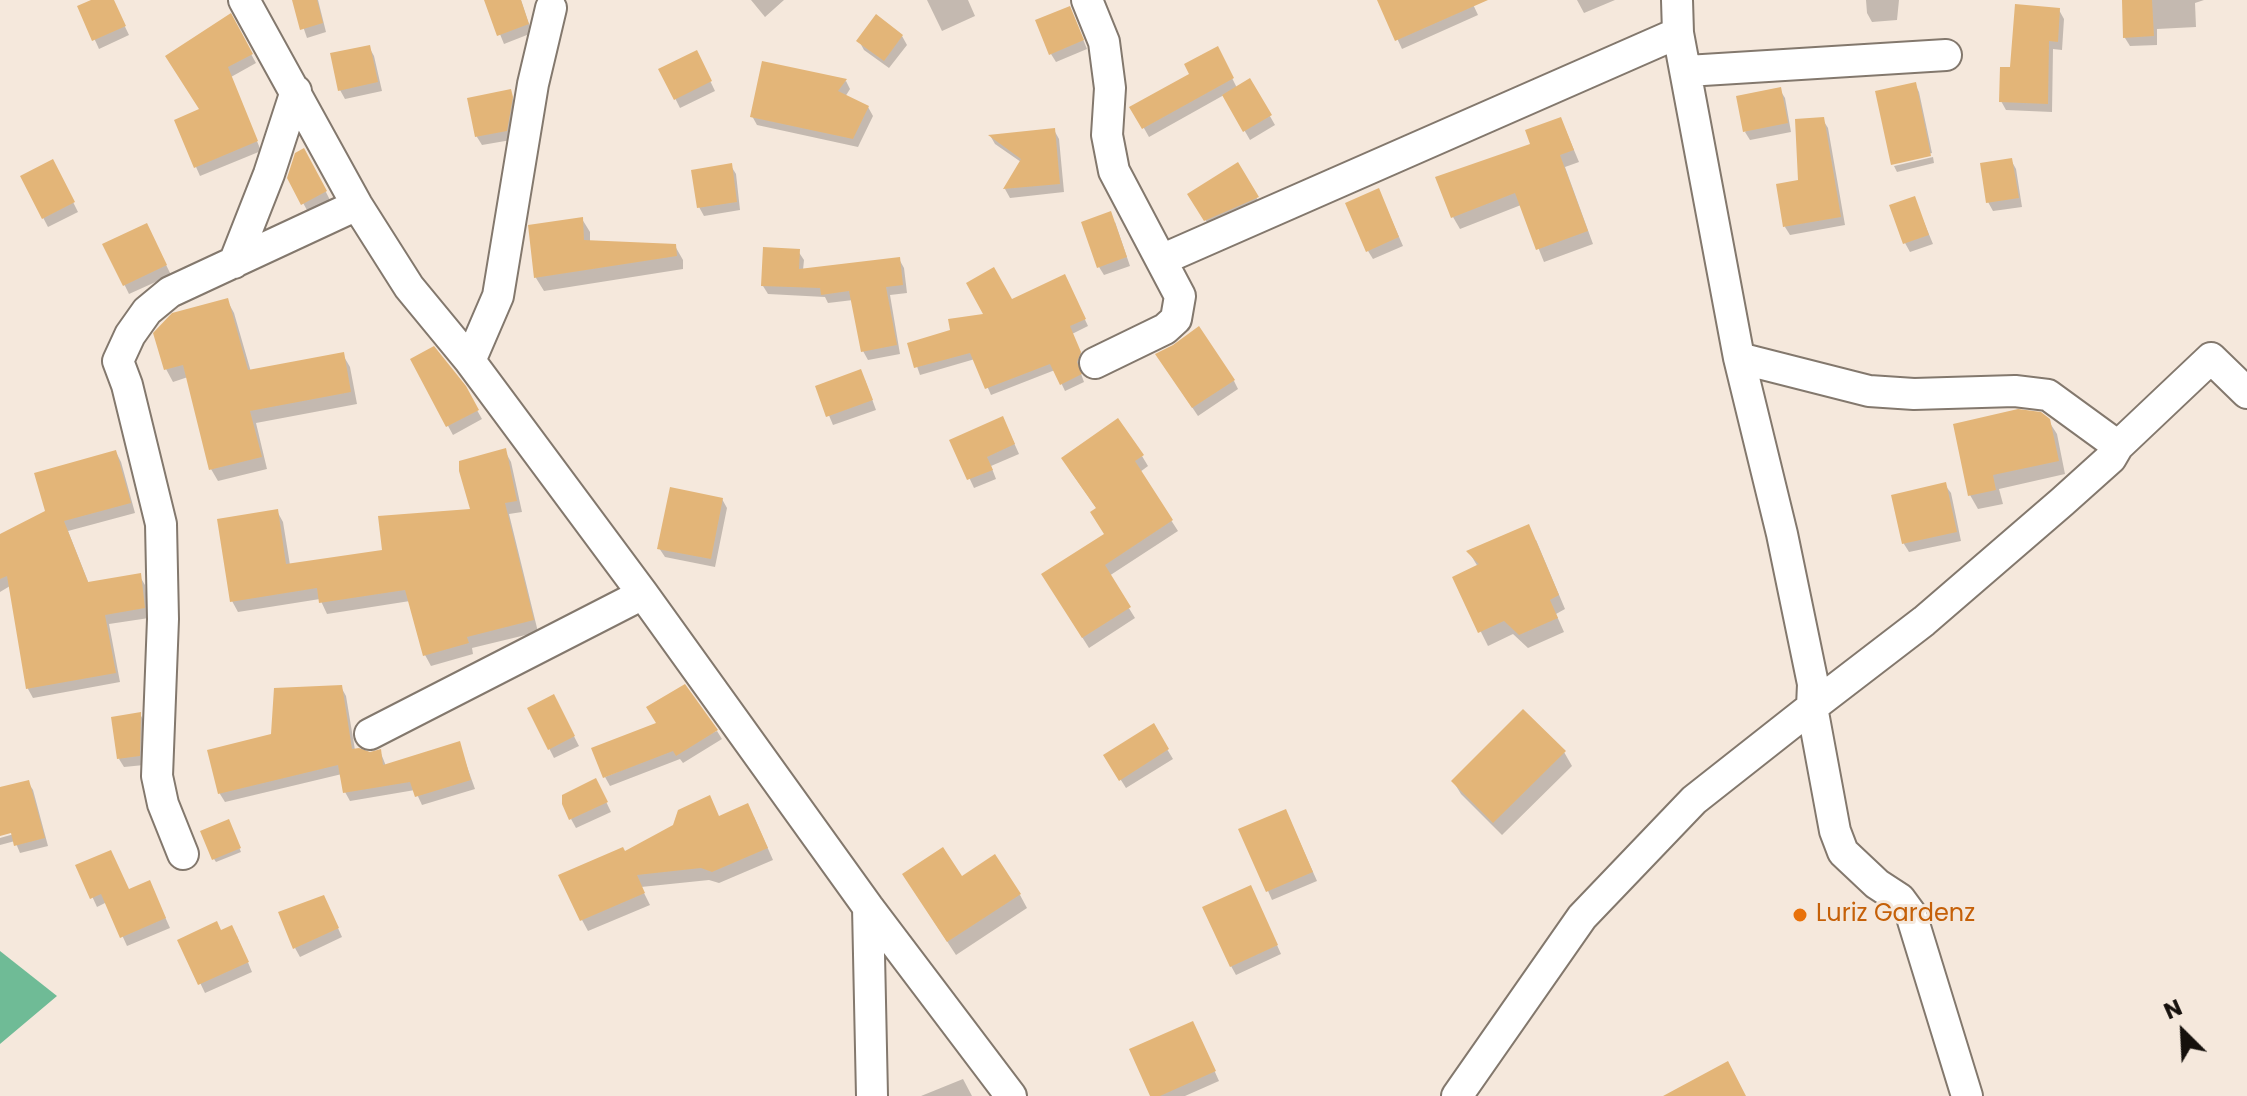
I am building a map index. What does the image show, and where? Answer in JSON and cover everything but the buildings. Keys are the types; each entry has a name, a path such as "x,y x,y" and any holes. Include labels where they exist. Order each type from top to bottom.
{"street":[{"path":"244,0 357,205 409,287 470,361 643,594 868,907 1011,1096"},
{"path":"1087,0 1104,42 1110,88 1107,135 1114,171 1180,296 1176,319 1165,329 1095,363"},
{"path":"1677,0 1678,33 1739,358 1782,534 1813,684 1812,707 1835,831 1843,852 1877,884 1900,899 1911,914 1967,1096"},
{"path":"470,361 498,296 533,84 551,8"},
{"path":"1161,260 1678,33"},
{"path":"1687,71 1946,55"},
{"path":"234,263 269,174 296,91"},
{"path":"183,854 163,804 157,776 163,619 161,524 127,385 118,361 130,335 147,311 170,292 357,205"},
{"path":"1739,358 1869,391 1914,394 2015,391 2048,395 2118,446"},
{"path":"1457,1096 1582,917 1694,800 1924,621 2111,458 2118,446 2211,358 2247,393"},
{"path":"370,734 643,594"},
{"path":"868,907 872,1096"}],"green space":[{"path":"0,951 57,996 0,1044"}],"place":[{"name":"Luriz Gardenz","path":"1800,915"}]}
